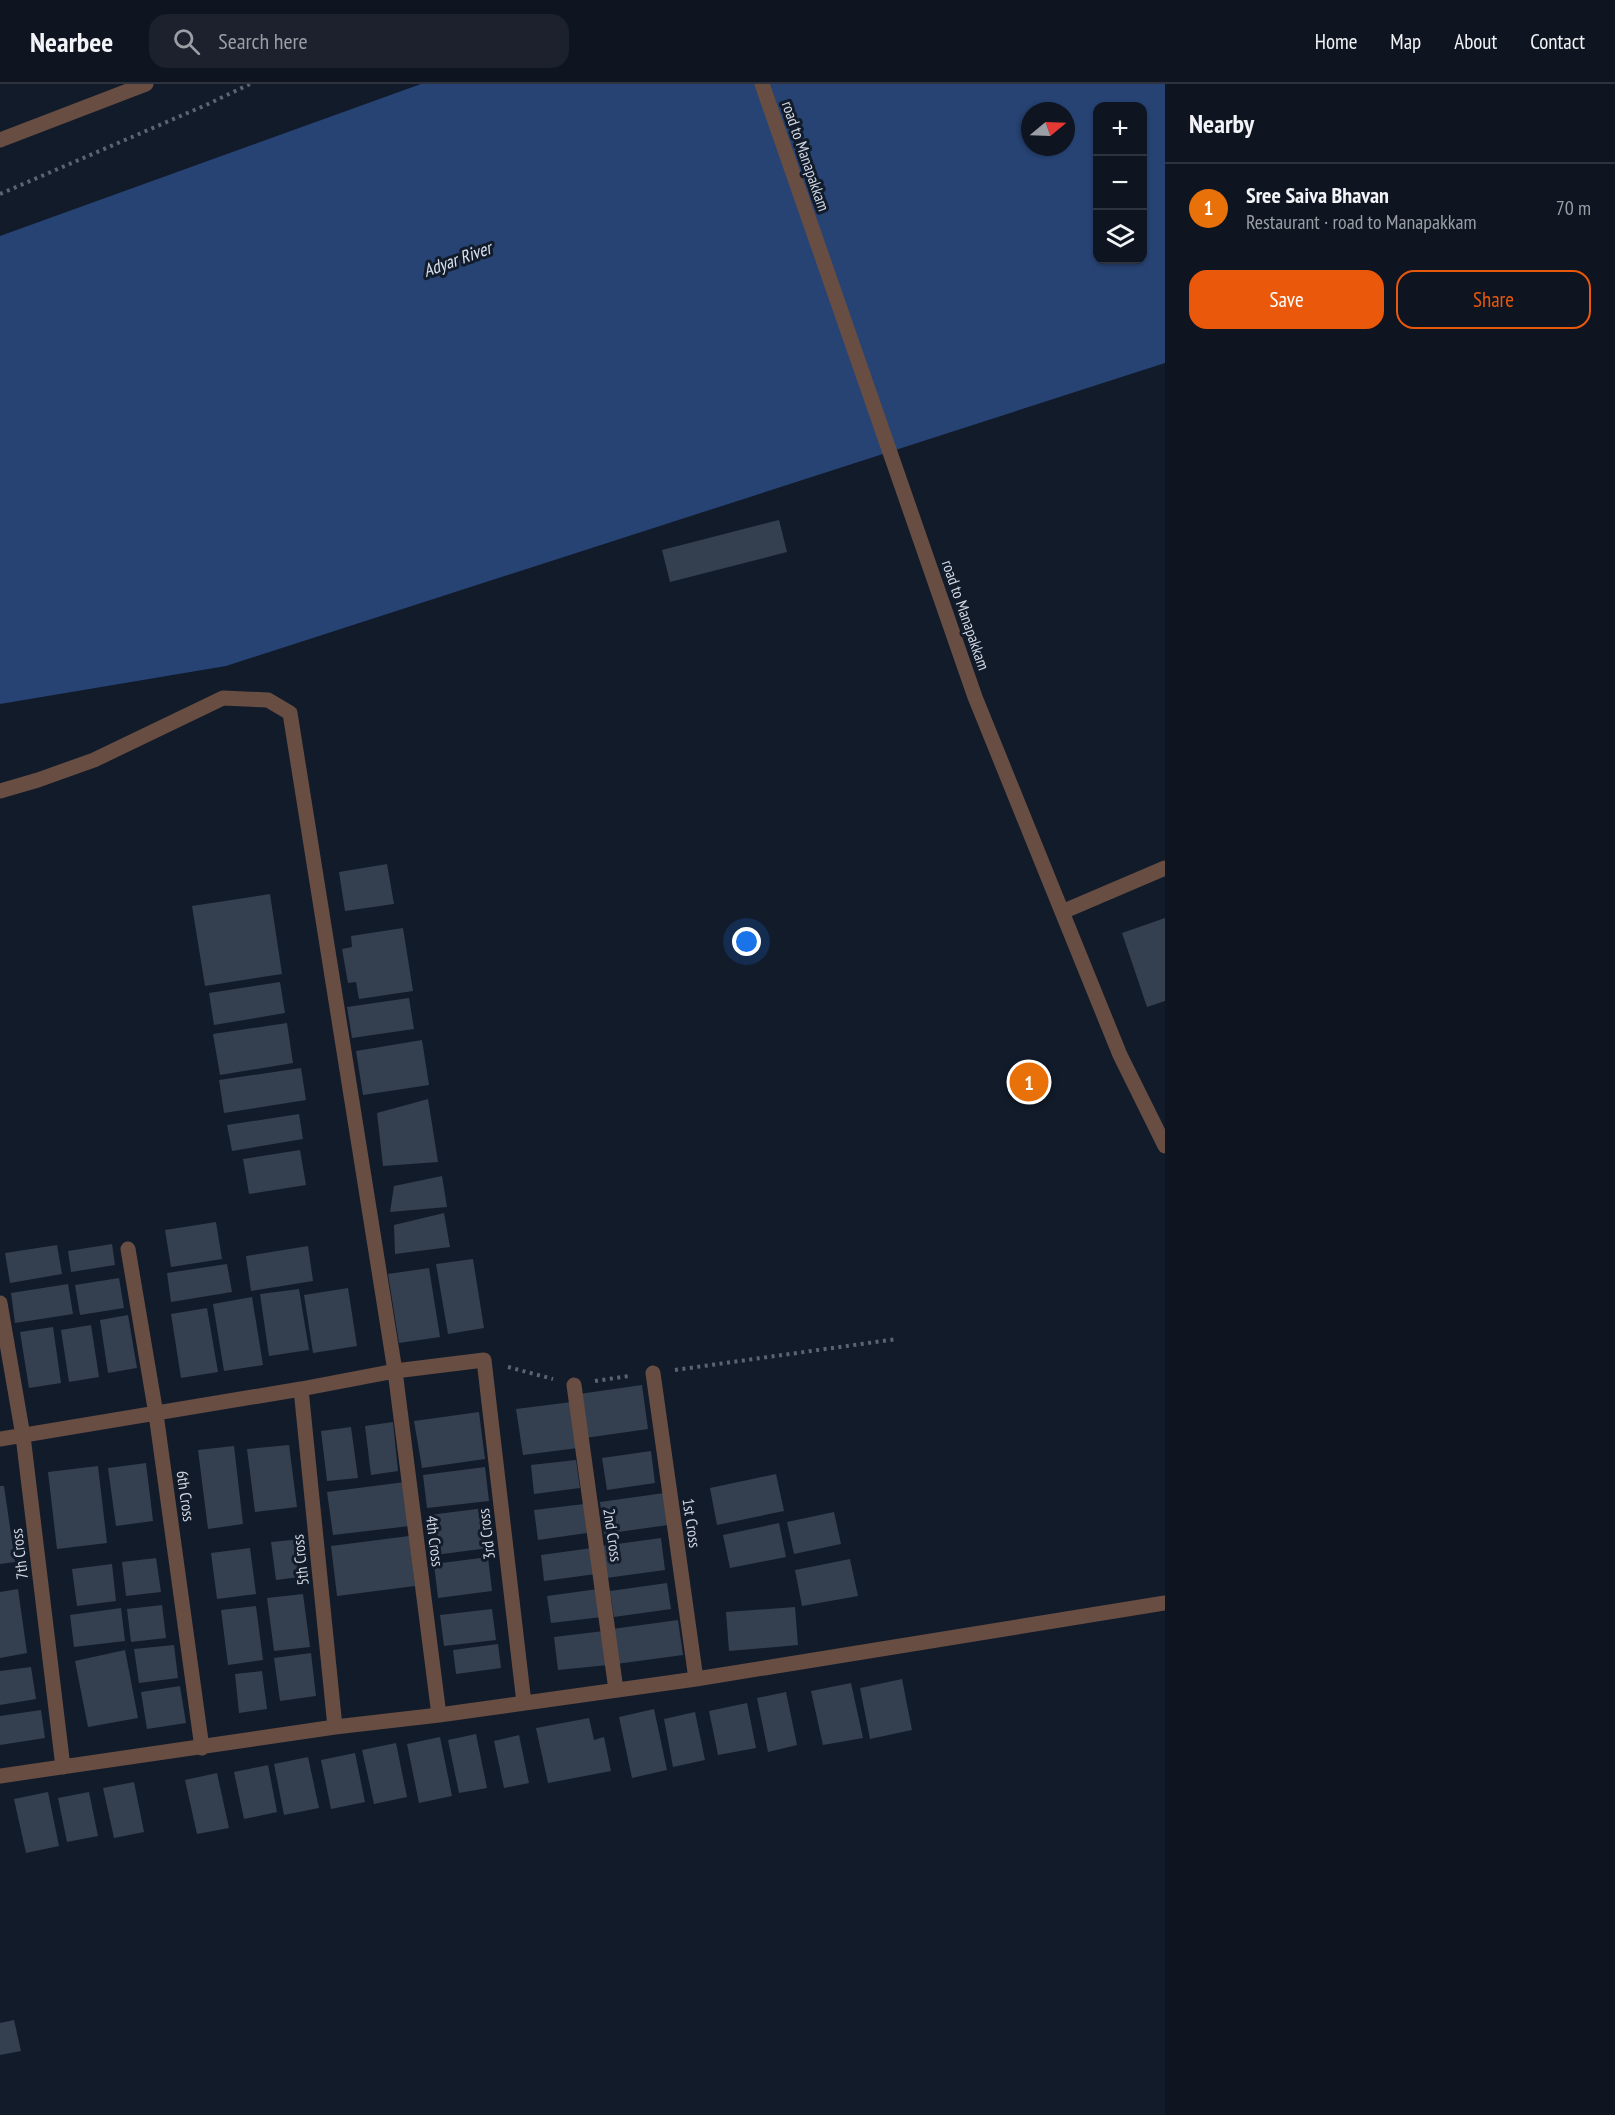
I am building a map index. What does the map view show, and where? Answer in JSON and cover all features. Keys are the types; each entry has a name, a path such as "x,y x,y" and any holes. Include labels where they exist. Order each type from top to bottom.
{"street":[{"path":"0,140 146,84"},
{"name":"road to Manapakkam","path":"762,84 975,697 1120,1055 1165,1146"},
{"name":"4th Cross","path":"0,791 94,760 224,698 268,700 290,713 395,1371 439,1714"},
{"path":"1062,912 1165,868"},
{"name":"6th Cross","path":"128,1249 156,1414 202,1748"},
{"name":"7th Cross","path":"0,1303 23,1436 63,1767"},
{"path":"0,1439 156,1414 395,1371 484,1360"},
{"name":"3rd Cross","path":"484,1360 524,1703"},
{"name":"1st Cross","path":"653,1373 696,1679"},
{"name":"2nd Cross","path":"574,1384 616,1690"},
{"name":"5th Cross","path":"301,1389 335,1727"},
{"path":"0,1776 335,1727 696,1679 1165,1603"}],"path":[{"path":"0,194 250,84"},
{"path":"484,1360 574,1384 897,1339"}],"water":[{"name":"Adyar River","path":"421,84 1165,84 1165,363 226,666 0,704 0,236"}],"building":[{"path":"779,520 787,552 670,582 662,550"},
{"path":"387,864 394,904 345,911 339,872"},
{"path":"270,894 282,974 205,986 192,906"},
{"path":"1165,918 1165,1001 1147,1007 1122,933"},
{"path":"403,928 413,991 359,999 356,982 348,983 342,949 352,947 351,936"},
{"path":"280,982 285,1013 214,1025 209,993"},
{"path":"409,998 414,1029 352,1038 347,1007"},
{"path":"287,1023 293,1063 220,1075 213,1034"},
{"path":"422,1040 429,1085 363,1095 356,1051"},
{"path":"301,1068 306,1100 224,1113 219,1080"},
{"path":"428,1099 438,1162 383,1166 377,1113"},
{"path":"299,1114 303,1139 232,1151 227,1125"},
{"path":"300,1150 306,1185 249,1194 243,1159"},
{"path":"442,1176 447,1207 390,1212 394,1186"},
{"path":"444,1213 450,1247 395,1254 394,1225"},
{"path":"216,1222 222,1259 171,1267 165,1230"},
{"path":"112,1244 115,1265 71,1272 68,1251"},
{"path":"57,1245 62,1274 10,1283 5,1253"},
{"path":"308,1246 313,1281 251,1291 246,1256"},
{"path":"473,1259 484,1328 448,1334 436,1264"},
{"path":"227,1264 232,1292 171,1302 167,1273"},
{"path":"429,1268 440,1337 399,1343 388,1274"},
{"path":"119,1278 124,1308 80,1315 75,1285"},
{"path":"68,1284 73,1314 15,1323 11,1293"},
{"path":"348,1288 357,1346 313,1353 304,1295"},
{"path":"299,1289 309,1350 269,1356 260,1294"},
{"path":"252,1297 263,1365 224,1371 213,1304"},
{"path":"207,1308 218,1372 181,1378 171,1314"},
{"path":"128,1315 137,1368 108,1373 100,1320"},
{"path":"91,1325 99,1377 69,1382 61,1330"},
{"path":"53,1327 61,1383 29,1388 20,1332"},
{"path":"642,1385 648,1429 585,1438 579,1394"},
{"path":"572,1402 578,1448 523,1455 516,1409"},
{"path":"479,1412 485,1459 422,1468 414,1421"},
{"path":"393,1422 398,1471 371,1475 365,1426"},
{"path":"351,1427 358,1478 327,1481 321,1431"},
{"path":"289,1445 297,1507 255,1512 247,1449"},
{"path":"234,1446 243,1524 208,1529 198,1450"},
{"path":"651,1451 655,1483 607,1490 602,1458"},
{"path":"576,1460 580,1488 534,1494 531,1465"},
{"path":"146,1463 153,1521 116,1526 108,1468"},
{"path":"98,1466 107,1543 57,1549 48,1472"},
{"path":"485,1467 489,1501 427,1508 423,1475"},
{"path":"776,1474 784,1511 717,1525 710,1488"},
{"path":"405,1482 410,1526 333,1535 327,1492"},
{"path":"0,1486 4,1486 15,1562 0,1564"},
{"path":"664,1493 668,1525 604,1534 600,1502"},
{"path":"584,1504 587,1533 538,1540 534,1510"},
{"path":"484,1508 489,1548 435,1555 430,1515"},
{"path":"834,1512 841,1544 794,1554 787,1522"},
{"path":"779,1523 786,1557 730,1568 723,1535"},
{"path":"409,1536 415,1586 337,1596 331,1546"},
{"path":"661,1538 665,1570 606,1578 602,1546"},
{"path":"302,1539 307,1576 276,1580 271,1542"},
{"path":"250,1548 256,1594 217,1599 211,1553"},
{"path":"592,1548 596,1574 544,1581 541,1555"},
{"path":"488,1557 492,1591 438,1598 434,1564"},
{"path":"156,1558 161,1592 126,1596 122,1562"},
{"path":"850,1559 858,1596 802,1606 795,1570"},
{"path":"112,1564 116,1601 77,1606 72,1569"},
{"path":"667,1583 671,1609 614,1617 610,1591"},
{"path":"18,1589 27,1653 0,1658 0,1592"},
{"path":"598,1589 602,1617 551,1623 547,1596"},
{"path":"303,1594 310,1647 274,1651 267,1598"},
{"path":"162,1605 166,1638 131,1642 127,1609"},
{"path":"256,1606 263,1660 228,1665 221,1610"},
{"path":"795,1607 798,1645 729,1651 726,1612"},
{"path":"121,1608 125,1641 74,1647 70,1615"},
{"path":"492,1609 496,1640 444,1646 440,1615"},
{"path":"678,1620 683,1655 616,1664 612,1629"},
{"path":"604,1631 608,1665 558,1670 554,1637"},
{"path":"498,1644 501,1668 456,1674 453,1650"},
{"path":"174,1645 178,1678 139,1683 134,1649"},
{"path":"125,1650 138,1718 88,1727 75,1661"},
{"path":"311,1653 316,1696 280,1701 274,1658"},
{"path":"31,1667 36,1699 0,1705 0,1671"},
{"path":"262,1671 267,1709 239,1713 235,1674"},
{"path":"902,1679 912,1730 870,1739 860,1688"},
{"path":"851,1683 863,1738 823,1745 811,1691"},
{"path":"180,1686 186,1723 147,1729 141,1692"},
{"path":"786,1692 797,1745 768,1752 757,1698"},
{"path":"747,1703 756,1748 718,1755 709,1711"},
{"path":"654,1709 667,1770 632,1778 619,1717"},
{"path":"41,1710 45,1738 0,1745 0,1716"},
{"path":"695,1712 705,1760 673,1767 664,1719"},
{"path":"589,1718 594,1740 604,1737 611,1771 548,1783 536,1728"},
{"path":"476,1734 487,1788 459,1793 448,1740"},
{"path":"519,1735 529,1783 504,1788 494,1741"},
{"path":"440,1737 452,1796 419,1803 407,1744"},
{"path":"396,1743 407,1797 374,1804 362,1750"},
{"path":"355,1753 365,1802 331,1809 321,1760"},
{"path":"308,1757 319,1808 284,1815 274,1764"},
{"path":"268,1765 277,1812 244,1819 234,1772"},
{"path":"217,1773 229,1828 197,1834 185,1780"},
{"path":"134,1782 144,1832 114,1838 103,1788"},
{"path":"48,1792 59,1846 26,1853 14,1799"},
{"path":"89,1792 98,1836 67,1842 58,1798"},
{"path":"14,2020 21,2051 0,2055 0,2023"}],"place":[{"name":"Sree Saiva Bhavan","path":"1029,1082"}]}
